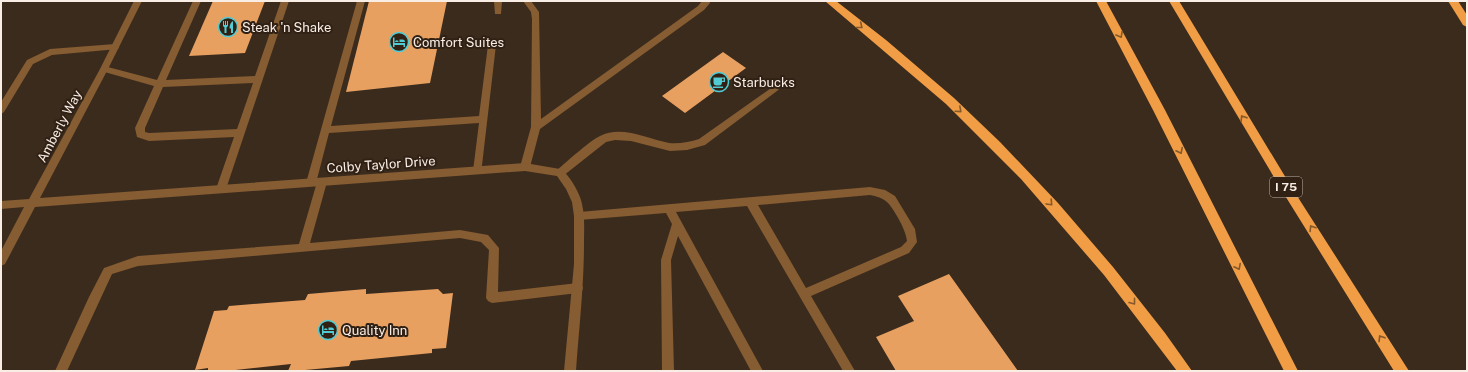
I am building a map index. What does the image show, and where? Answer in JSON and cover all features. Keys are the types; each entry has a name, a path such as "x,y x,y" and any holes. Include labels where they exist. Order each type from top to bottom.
{"highway":[{"path":"830,1 924,78 965,115 1009,159 1057,210 1108,270 1164,341 1184,371"},
{"path":"1101,1 1159,110 1291,371"},
{"name":"I 75","path":"1174,1 1280,178 1402,371"},
{"path":"1454,1 1464,19"}],"street":[{"name":"Amberly Way","path":"1,261 104,69 138,1"},
{"path":"196,1 140,128 140,134 149,137 240,133"},
{"path":"221,189 285,1"},
{"path":"303,248 326,130 361,1"},
{"path":"498,1 498,12"},
{"path":"525,167 536,127 536,19 535,12 527,1"},
{"path":"536,127 701,8 706,1"},
{"path":"478,171 492,45"},
{"path":"1,110 30,62 50,52 115,47"},
{"path":"104,69 159,84 258,79"},
{"path":"570,371 578,288 579,216 575,197 560,173 604,139 615,136 631,137 670,147 687,146 702,142 774,89"},
{"path":"326,130 484,119"},
{"name":"Colby Taylor Drive","path":"1,205 525,167 560,173"},
{"path":"579,216 870,191 881,193 891,199 911,232 912,242 905,250 804,294"},
{"path":"750,201 849,371"},
{"path":"669,209 757,371"},
{"path":"668,371 666,260 676,223"},
{"path":"61,371 93,300 108,271 138,261 460,234 484,238 494,248 492,298 578,288"}],"building":[{"name":"Steak 'n Shake","path":"213,1 265,1 245,53 189,56"},
{"name":"Comfort Suites","path":"369,1 447,1 430,83 346,92"},
{"path":"723,52 746,68 685,113 662,96"},
{"path":"949,274 1018,371 896,371 876,337 914,321 898,296"},
{"name":"Quality Inn","path":"366,289 366,294 438,289 443,294 453,293 446,348 432,349 432,353 351,361 349,366 294,371 288,371 291,364 226,371 208,371 208,368 195,370 214,311 227,310 229,306 305,300 308,294"}],"place":[{"name":"Steak 'n Shake","path":"228,27"},
{"name":"Comfort Suites","path":"399,42"},
{"name":"Starbucks","path":"719,82"},
{"name":"Quality Inn","path":"328,330"}]}
